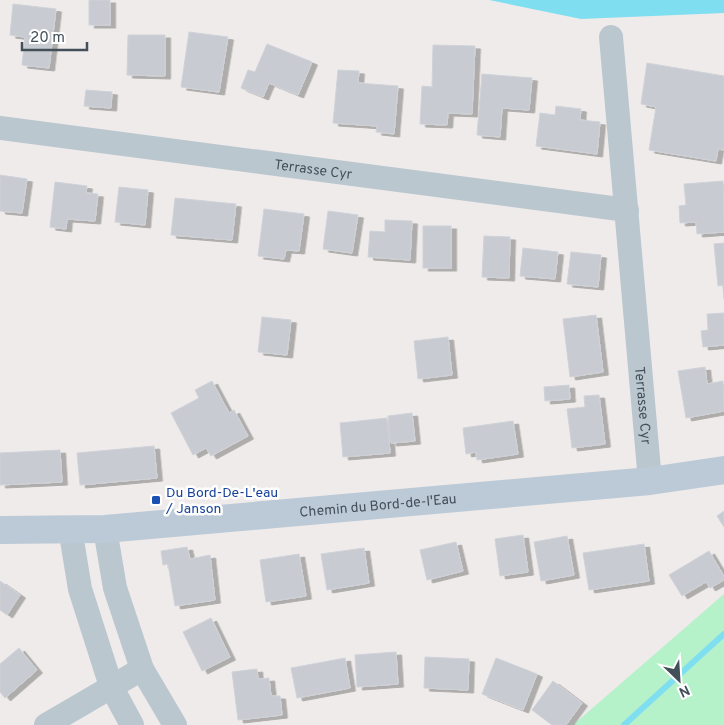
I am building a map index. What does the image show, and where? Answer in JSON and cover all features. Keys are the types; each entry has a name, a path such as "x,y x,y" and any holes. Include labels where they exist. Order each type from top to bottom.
{"street":[{"name":"Terrasse Cyr","path":"611,38 650,481"},
{"name":"Terrasse Cyr","path":"0,128 626,210"},
{"name":"Chemin du Bord-de-l'Eau","path":"0,530 105,529 650,481 724,470"},
{"path":"70,528 80,589 111,686 132,725"},
{"path":"105,529 115,588 142,669 175,725"},
{"path":"46,725 142,669"}],"green space":[{"path":"724,594 724,725 573,725"}],"water":[{"path":"489,0 724,0 724,13 581,19"}],"building":[{"path":"89,0 110,0 110,25 89,25"},
{"path":"13,4 56,9 49,68 22,65 25,37 10,35"},
{"path":"189,32 228,37 219,92 181,87"},
{"path":"128,35 165,35 165,76 127,75"},
{"path":"267,44 312,62 298,95 269,83 263,97 241,88 248,70 255,72"},
{"path":"433,45 475,46 472,114 448,113 447,125 420,124 422,86 432,87"},
{"path":"647,63 724,76 724,150 718,149 716,161 649,150 656,107 641,104"},
{"path":"338,70 359,71 358,83 398,86 394,134 376,132 377,126 333,123"},
{"path":"482,74 532,78 529,110 502,108 500,137 477,135"},
{"path":"86,90 112,92 111,108 84,106"},
{"path":"556,106 581,109 580,120 600,122 597,154 536,146 540,113 555,115"},
{"path":"0,175 27,179 22,213 0,211"},
{"path":"723,181 724,232 697,234 696,222 680,223 679,206 686,205 684,184"},
{"path":"55,182 87,186 86,193 98,194 95,221 67,219 66,229 50,227"},
{"path":"119,187 148,190 145,225 115,222"},
{"path":"175,198 236,204 232,240 171,235"},
{"path":"264,209 304,214 299,251 286,250 284,259 258,256"},
{"path":"328,211 358,215 352,253 323,249"},
{"path":"385,220 412,221 410,260 368,257 370,231 385,232"},
{"path":"423,226 451,226 451,268 423,268"},
{"path":"484,236 510,237 509,278 482,277"},
{"path":"724,243 724,299 723,285 718,286 714,244"},
{"path":"523,248 558,252 555,279 520,276"},
{"path":"571,252 601,255 598,287 567,284"},
{"path":"724,313 724,345 703,347 701,331 708,330 707,314"},
{"path":"596,315 603,372 570,377 563,319"},
{"path":"262,317 291,320 287,355 258,352"},
{"path":"448,337 452,375 418,379 414,341"},
{"path":"705,367 707,384 723,381 724,411 686,418 678,371"},
{"path":"212,381 229,413 234,410 248,436 211,456 206,448 193,455 171,413 199,398 195,390"},
{"path":"569,385 570,399 545,401 544,387"},
{"path":"599,395 605,444 572,448 567,409 585,407 584,396"},
{"path":"412,413 415,441 391,443 388,416"},
{"path":"387,418 390,453 343,457 340,423"},
{"path":"513,421 518,454 477,460 476,452 466,454 463,428"},
{"path":"154,446 157,478 80,485 77,453"},
{"path":"60,450 62,482 0,485 0,453"},
{"path":"724,511 724,527 717,516"},
{"path":"523,535 528,572 500,576 495,539"},
{"path":"567,536 574,575 541,581 534,542"},
{"path":"456,542 463,571 427,580 420,550"},
{"path":"644,544 649,581 589,590 583,553"},
{"path":"187,547 190,559 210,555 215,600 175,606 168,564 163,565 161,551"},
{"path":"364,548 369,583 327,590 321,554"},
{"path":"709,551 724,576 724,580 710,588 706,582 682,596 669,575"},
{"path":"299,554 306,596 266,602 260,560"},
{"path":"0,581 20,595 7,615 0,610"},
{"path":"211,618 230,657 202,671 183,632"},
{"path":"19,648 37,670 5,698 0,692 0,664"},
{"path":"396,652 398,684 357,687 355,655"},
{"path":"425,657 469,659 468,690 424,688"},
{"path":"345,658 350,688 297,698 291,668"},
{"path":"496,658 537,674 523,710 482,694"},
{"path":"257,669 258,679 269,678 271,696 280,696 282,715 238,720 232,672"},
{"path":"553,681 582,703 566,725 552,725 532,710"}],"waterway":[{"path":"624,725 724,634"}],"place":[{"name":"Du Bord-De-L'eau / Janson","path":"156,500"}]}
